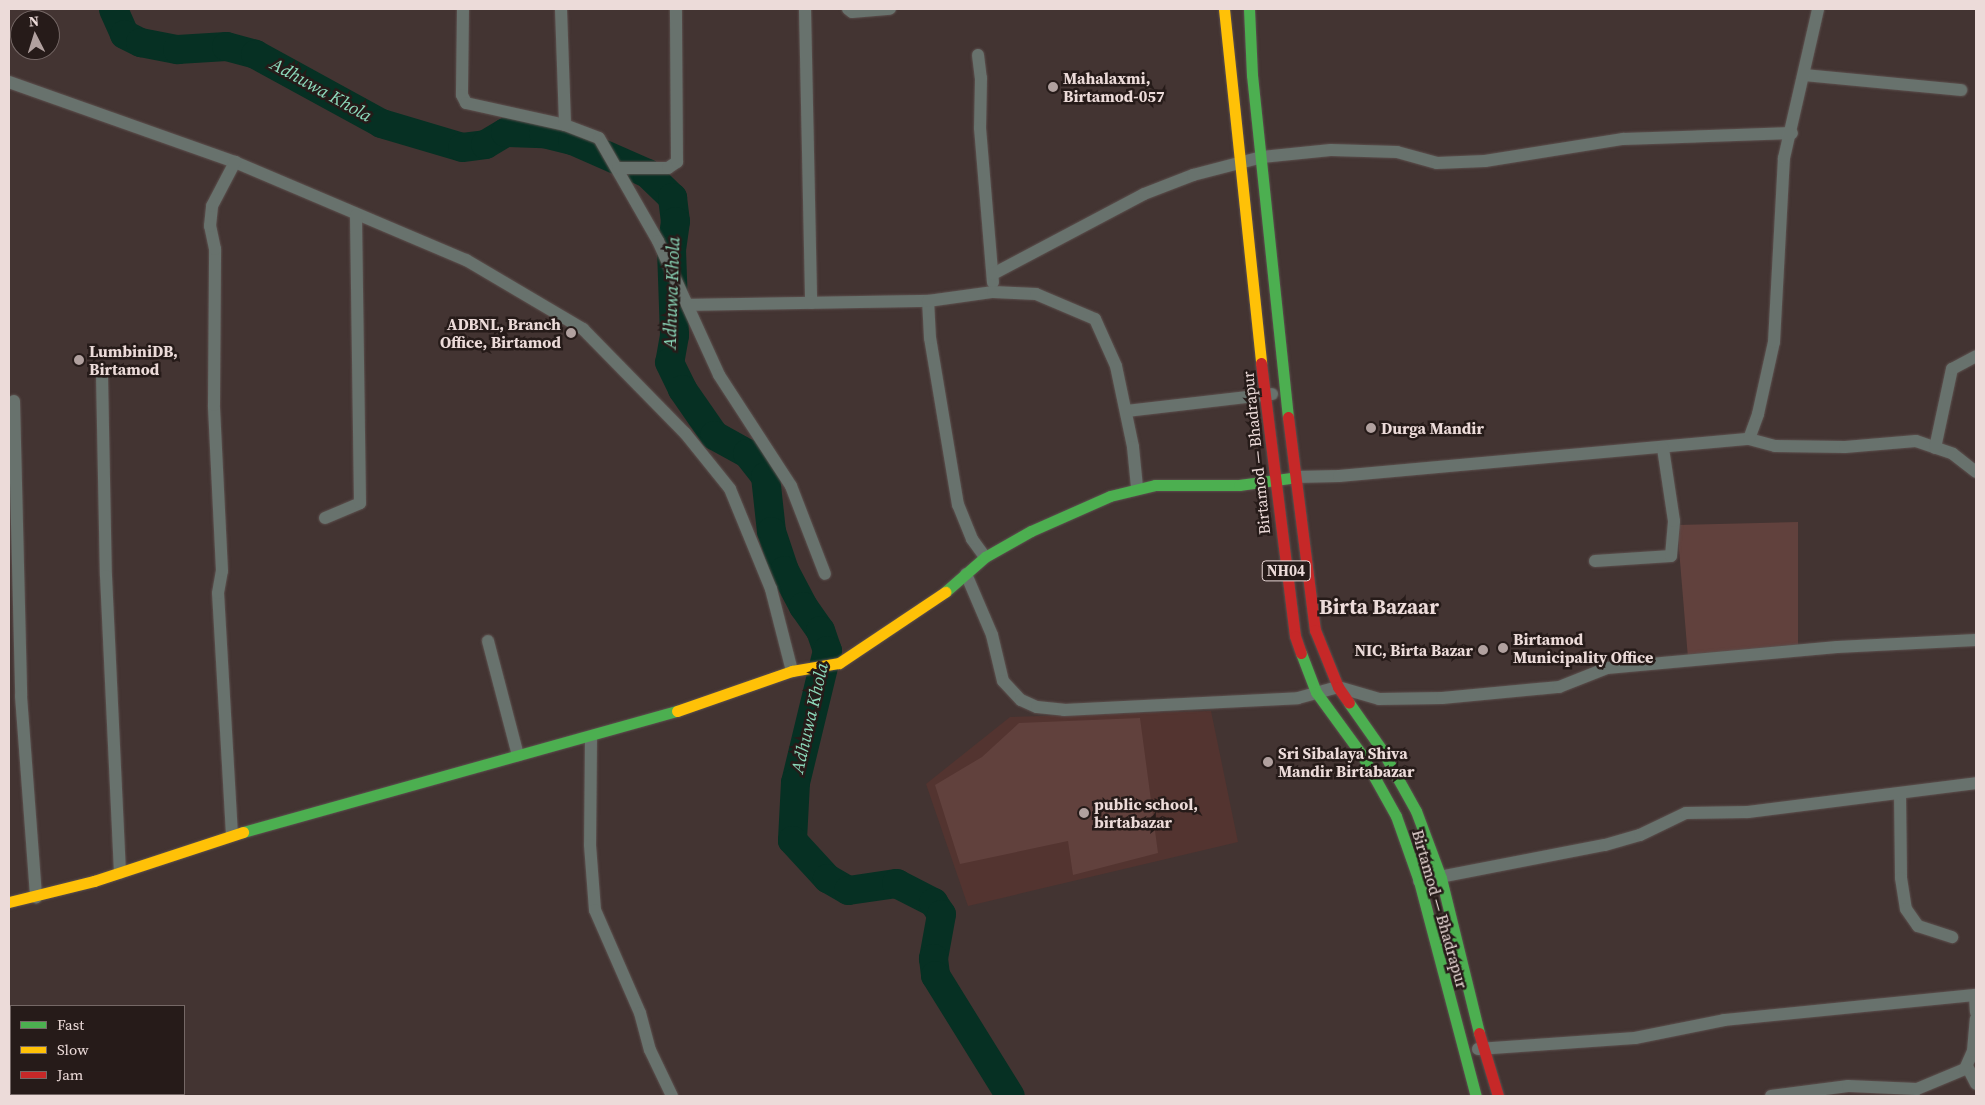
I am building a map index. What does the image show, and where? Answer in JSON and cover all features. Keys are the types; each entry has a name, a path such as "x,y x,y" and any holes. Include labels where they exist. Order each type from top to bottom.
{"main road":[{"name":"Birtamod — Bhadrapur","path":"1224,9 1239,164 1267,394 1273,480 1295,636 1316,692 1362,755 1396,816 1419,881 1476,1096"},
{"name":"Birtamod — Bhadrapur","path":"1249,9 1252,75 1262,157 1284,393 1315,630 1338,688 1382,750 1416,811 1440,878 1466,987 1498,1096"},
{"path":"9,902 36,897 120,873 232,835 434,776 591,737 732,694 792,671 839,663 945,592 984,557 1031,531 1110,496 1137,487 1192,488 1295,477"}],"street":[{"path":"463,9 462,95 466,103 565,125 599,138 618,168 658,241 719,375 791,486 825,574"},
{"path":"561,9 565,125"},
{"path":"618,168 668,168 677,162 676,9"},
{"path":"805,9 811,303"},
{"path":"848,9 852,12 890,9"},
{"path":"1749,439 1758,414 1774,342 1784,158 1792,133 1818,9"},
{"path":"978,55 981,78 980,128 993,292"},
{"path":"1805,75 1961,90"},
{"path":"9,82 235,162 356,215 466,260 583,330 685,433 730,489 772,589 792,671"},
{"path":"993,274 1144,194 1193,175 1262,157 1331,150 1397,152 1437,163 1485,161 1623,139 1792,133"},
{"path":"232,835 218,593 222,571 214,405 215,249 210,226 212,206 235,162"},
{"path":"325,518 360,503 356,215"},
{"path":"688,305 928,301 993,292 1036,294 1095,319 1116,366 1126,411 1137,487"},
{"path":"928,301 930,338 958,505 972,539 984,557"},
{"path":"1935,448 1952,369 1976,356"},
{"path":"102,374 106,576 120,873"},
{"path":"1126,411 1284,393"},
{"path":"14,401 21,696 36,897"},
{"path":"1295,477 1339,476 1749,439 1774,446 1845,447 1916,441 1952,454 1976,472"},
{"path":"1595,562 1671,556 1674,521 1663,448"},
{"path":"966,574 992,635 1003,681 1021,700 1037,707 1064,710 1144,708 1298,698 1338,688 1380,699 1442,698 1559,687 1616,667 1837,647 1976,640"},
{"path":"488,641 518,755"},
{"path":"591,737 589,826 595,910 640,1013 650,1050 672,1096"},
{"path":"1419,881 1605,845 1640,835 1686,813 1748,812 1976,783"},
{"path":"1900,793 1902,878 1906,909 1918,926 1952,937"},
{"path":"1463,1051 1636,1038 1724,1020 1976,995 1976,1012"},
{"path":"1771,1096 1848,1086 1917,1088 1965,1069 1973,1051 1976,1019"},
{"path":"1967,1066 1976,1084"}],"shaded area":[{"path":"1798,522 1798,648 1688,658 1677,525"},
{"name":"public school, birtabazar","path":"1211,711 1238,842 968,906 926,784 1010,717"},
{"path":"1140,718 1158,853 1073,875 1068,841 960,864 935,785 982,757 1019,723"}],"waterway":[{"name":"Adhuwa Khola","path":"113,9 124,34 140,42 177,49 226,46 255,54 381,123 462,147 485,144 505,132 543,133 572,140 647,173 672,197 675,221 671,249 674,335 669,362 682,389 714,435 747,453 765,476 771,531 784,570 803,606 820,630 827,650 795,782 792,840 827,878 848,890 896,883 933,902 941,914 933,958 935,975 1010,1096"}],"traffic: fast":[{"path":"1249,9 1252,75 1288,417"},
{"path":"945,592 985,557 1031,531 1110,496 1155,485 1239,485 1290,478"},
{"path":"1301,653 1316,692 1362,755 1396,816 1419,881 1476,1096"},
{"path":"1349,703 1382,750 1416,811 1441,878 1479,1033"},
{"path":"243,832 677,711"}],"traffic: slow":[{"path":"1224,9 1261,363"},
{"path":"677,711 792,671 839,663 945,592"},
{"path":"9,902 94,881 243,832"}],"traffic: jam":[{"path":"1261,363 1295,636 1301,653"},
{"path":"1288,417 1315,630 1338,687 1349,703"},
{"path":"1479,1033 1498,1096"}],"place":[{"name":"Mahalaxmi, Birtamod-057","path":"1053,87"},
{"name":"ADBNL, Branch Office, Birtamod","path":"571,333"},
{"name":"LumbiniDB, Birtamod","path":"79,360"},
{"name":"Durga Mandir","path":"1371,428"},
{"name":"Birtamod Municipality Office","path":"1503,648"},
{"name":"NIC, Birta Bazar","path":"1483,650"},
{"name":"Sri Sibalaya Shiva Mandir Birtabazar","path":"1268,762"},
{"name":"public school, birtabazar","path":"1084,813"}],"district":[{"name":"Birta Bazaar","path":"1379,607"}]}
